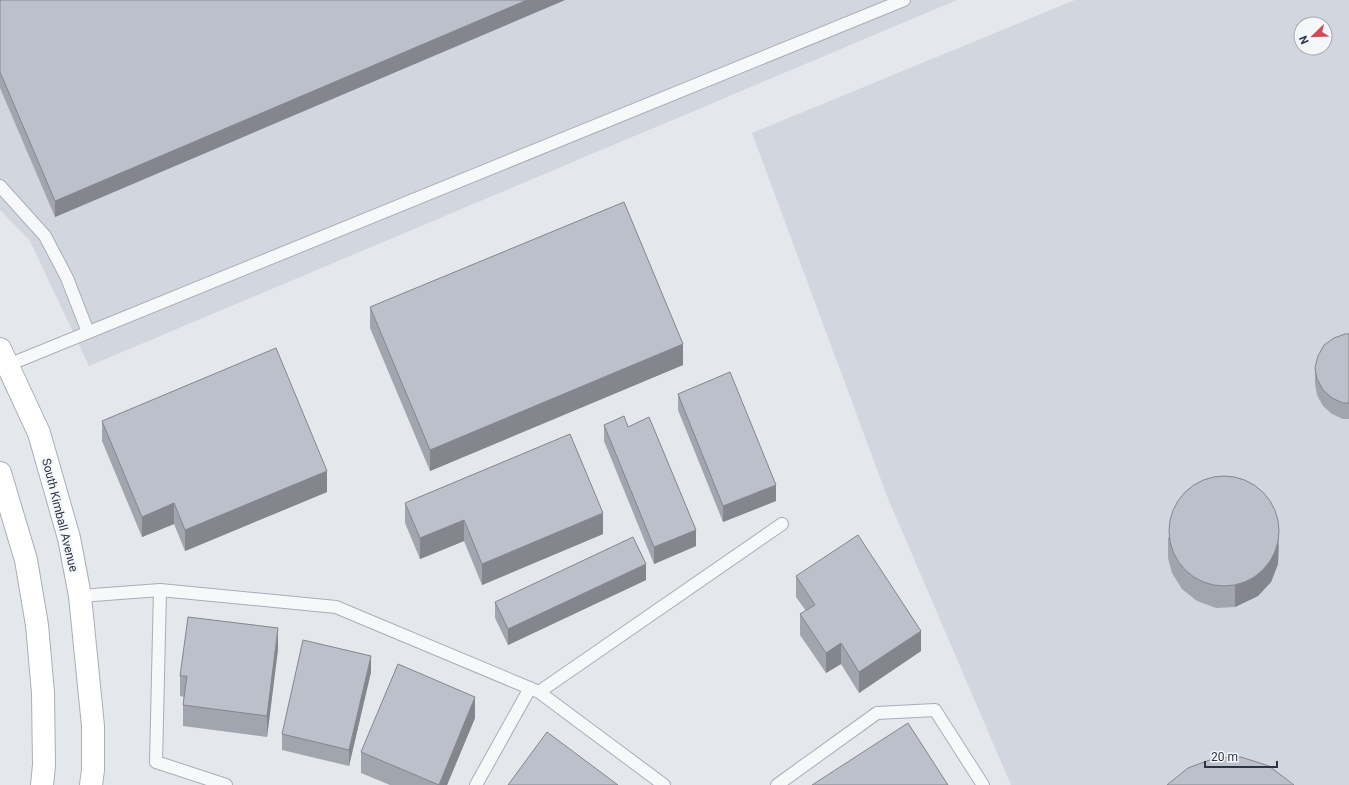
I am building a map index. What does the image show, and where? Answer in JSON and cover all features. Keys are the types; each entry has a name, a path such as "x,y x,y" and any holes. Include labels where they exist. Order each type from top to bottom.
{"main road":[{"name":"South Kimball Avenue","path":"3,361 38,433 69,538 80,596 93,726 93,770 91,785"},
{"path":"0,474 26,560 37,625 43,693 44,764 42,785"}],"lane":[{"path":"3,361 88,332 904,0"},
{"path":"1,185 45,236 67,278 88,332"},
{"path":"476,785 535,690 782,524"},
{"path":"80,596 160,590 336,607 535,690 664,785"},
{"path":"160,590 156,762 226,785"},
{"path":"777,785 877,713 935,710 983,785"}],"shaded area":[{"path":"0,0 957,0 89,366 30,241 0,210"},
{"path":"1075,0 1349,0 1349,785 1011,785 887,496 752,133"}],"building":[{"path":"0,0 527,0 55,201 0,72"},
{"path":"624,202 683,344 430,450 370,307"},
{"path":"1349,334 1349,403 1343,403 1332,398 1323,390 1317,379 1315,368 1318,356 1324,345 1334,338"},
{"path":"276,348 327,471 185,530 174,503 142,517 102,421"},
{"path":"730,372 776,485 723,506 678,394"},
{"path":"624,416 628,427 649,417 696,530 654,547 604,425"},
{"path":"570,434 603,513 482,564 464,520 420,538 405,503"},
{"path":"1224,476 1245,480 1255,485 1263,492 1270,500 1275,510 1279,531 1275,552 1270,562 1263,570 1255,577 1245,582 1224,586 1203,582 1193,577 1185,570 1178,562 1173,552 1169,531 1173,510 1178,500 1185,492 1193,485 1203,480"},
{"path":"858,535 921,631 859,672 841,643 826,653 800,614 815,605 796,576"},
{"path":"633,537 646,564 508,629 495,602"},
{"path":"188,617 278,628 267,716 183,705 187,676 180,676"},
{"path":"303,640 371,656 349,750 282,734"},
{"path":"398,664 475,697 439,785 361,752"},
{"path":"908,723 948,785 812,785"},
{"path":"547,732 618,785 508,785"},
{"path":"1241,757 1269,766 1294,785 1167,785 1188,768 1215,758"}]}
